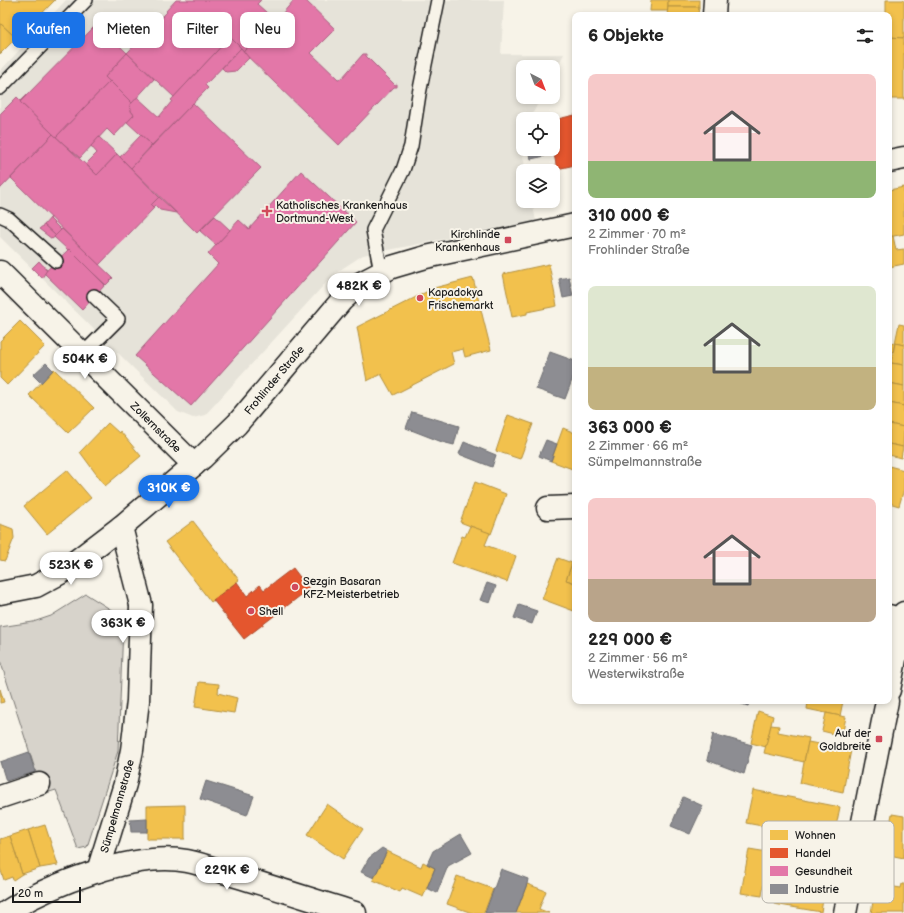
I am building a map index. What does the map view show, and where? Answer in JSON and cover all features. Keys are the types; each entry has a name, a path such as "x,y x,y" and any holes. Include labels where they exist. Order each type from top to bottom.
{"street":[{"path":"714,12 715,0"},
{"path":"892,160 904,158"},
{"name":"Frohlinder Straße","path":"0,593 22,590 49,580 122,527 194,465 237,424 342,300 361,283 381,272 426,257 572,226"},
{"name":"Zollernstraße","path":"0,272 194,465"},
{"path":"548,508 572,507"},
{"name":"Sümpelmannstraße","path":"98,871 125,784 132,750 138,701 141,606 122,527"},
{"path":"892,668 899,616"},
{"path":"863,821 886,704"},
{"path":"0,797 39,784"},
{"path":"5,913 39,894 98,871 151,860 186,861 355,913"},
{"path":"844,913 846,903"}],"lane":[{"path":"0,88 86,0"},
{"path":"381,272 373,230 403,170 410,146 418,94 438,0"},
{"path":"0,215 11,221 56,261"},
{"path":"83,354 118,319 94,296"}],"shaded area":[{"name":"Katholisches Krankenhaus Dortmund-West","path":"66,0 504,0 501,54 564,54 560,62 560,60 516,60 516,104 538,104 534,112 516,112 516,156 523,156 524,164 516,164 516,208 533,208 536,221 363,255 334,274 205,415 193,418 178,412 0,237 0,71 21,48 85,48 85,12 55,12"},
{"path":"86,594 121,616 123,627 118,751 87,847 78,849 56,790 43,794 0,660 0,627 33,622 51,616"}],"building: Wohnen":[{"path":"2,0 55,0 43,12 12,12 12,34 0,23 0,2"},
{"path":"651,0 668,0 668,11 650,11"},
{"path":"668,0 699,0 699,7 668,7"},
{"path":"886,0 904,0 904,38 892,37 892,12 886,12"},
{"path":"668,7 699,7 698,12 667,12"},
{"path":"0,23 12,34 12,42 0,54"},
{"path":"892,37 904,38 904,99 892,99"},
{"path":"904,187 904,234 892,236 892,189"},
{"path":"892,236 896,250 904,249 904,264 892,266"},
{"path":"549,264 557,306 527,312 527,314 512,317 503,274"},
{"path":"473,278 491,350 465,357 463,349 451,352 454,364 393,395 381,374 367,381 357,327 434,288"},
{"path":"20,321 45,346 7,385 0,378 0,341"},
{"path":"899,324 904,325 904,345 895,343"},
{"path":"892,342 895,343 892,352"},
{"path":"895,343 904,345 904,365 892,363"},
{"path":"892,363 904,365 904,386 892,384"},
{"path":"54,369 94,408 68,433 29,395"},
{"path":"892,384 904,386 904,406 892,404"},
{"path":"892,404 904,406 904,427 892,425"},
{"path":"508,415 533,424 520,459 496,451"},
{"path":"108,423 119,433 120,431 141,456 105,486 80,452"},
{"path":"892,425 904,427 903,447 892,445"},
{"path":"563,428 572,432 572,469 551,461"},
{"path":"892,445 903,447 901,458 892,456"},
{"path":"892,467 904,470 904,489 899,506 892,504"},
{"path":"67,470 91,498 47,534 24,506"},
{"path":"475,482 506,494 491,534 460,522"},
{"path":"193,521 239,580 211,602 165,542"},
{"path":"0,524 13,529 14,538 5,561 0,560"},
{"path":"470,526 490,533 485,545 516,556 507,582 452,563 462,536 465,537"},
{"path":"558,558 572,563 566,580 572,582 572,610 542,599"},
{"path":"572,563 572,582 566,580"},
{"path":"199,682 219,684 218,693 237,698 234,713 195,707"},
{"path":"0,689 4,702 0,703"},
{"path":"808,704 842,704 840,716 807,709"},
{"path":"758,711 773,716 766,747 751,743"},
{"path":"826,713 846,717 842,736 822,731"},
{"path":"771,725 779,726 778,732 809,738 804,762 764,753"},
{"path":"808,742 851,750 843,792 800,783"},
{"path":"753,790 840,807 837,821 762,821 762,826 746,823"},
{"path":"327,804 363,829 343,859 307,835"},
{"path":"185,805 185,839 147,839 147,806"},
{"path":"892,814 904,816 904,858 894,856 894,821 891,821"},
{"path":"45,825 58,865 40,868 28,830"},
{"path":"28,830 40,868 22,874 10,836"},
{"path":"10,836 22,874 13,880 12,877 4,880 0,868 0,839"},
{"path":"749,849 762,851 762,896 741,893"},
{"path":"387,851 421,867 423,862 435,868 423,897 402,888 400,892 373,880"},
{"path":"457,876 493,889 484,913 472,913 447,904"},
{"path":"527,884 546,891 539,909 549,913 516,913"},
{"path":"902,884 904,884 904,913 871,913 873,903 894,903 894,887 901,888"},
{"path":"774,903 822,903 821,912"}],"building: Handel":[{"path":"572,116 572,166 560,168 560,164 556,164 554,156 560,156 560,118"},
{"name":"Shell","path":"293,568 309,589 244,639 213,600 237,582 247,596 260,585 264,590"}],"building: Gesundheit":[{"path":"176,0 261,0 257,4 266,12 240,12 240,47 232,39 232,12 172,12 172,48 220,48 174,97 127,53 132,48 164,48 164,15 167,12 166,11"},
{"path":"294,0 305,0 335,29 311,53 338,79 342,78 363,54 366,54 366,56 395,85 397,84 397,87 394,87 339,145 243,52 247,48 295,48 295,12 284,12"},
{"path":"93,28 93,48 122,48 127,53 105,77 110,81 56,137 20,102 73,48 85,48 85,36"},
{"path":"232,39 241,48 205,85 208,88 152,145 127,122 134,115 131,111 130,104 137,97 159,117 172,101 171,100 220,48 232,48"},
{"path":"241,48 249,58 236,71 226,72 222,68"},
{"path":"127,53 154,79 132,103 105,77"},
{"path":"110,81 132,103 130,104 131,111 134,115 114,136 107,129 80,158 56,137"},
{"path":"17,97 21,101 20,102 53,134 0,189 0,114"},
{"path":"193,103 261,168 197,233 131,168"},
{"path":"53,134 97,175 117,154 159,197 151,205 154,208 99,265 11,178"},
{"path":"141,135 152,145 131,168 120,157"},
{"path":"99,137 117,154 97,175 86,164 97,153 91,146"},
{"path":"301,171 356,222 191,406 135,356 218,264 208,254 216,245 239,220 249,229"},
{"path":"159,197 176,213 160,210 155,205 153,207 151,205"},
{"path":"215,216 230,230 216,245 200,231"},
{"path":"51,217 50,219 61,230 56,236 44,225"},
{"path":"44,225 56,236 52,239 39,229"},
{"path":"62,229 113,278 106,285 54,237"},
{"path":"69,249 105,285 82,310 44,273"},
{"path":"39,261 47,270 42,278 32,268"}],"building: Industrie":[{"path":"530,156 545,156 531,159"},
{"path":"569,277 572,296 563,298 559,279"},
{"path":"550,352 572,360 572,380 565,399 536,389"},
{"path":"46,363 53,370 41,383 33,375"},
{"path":"412,412 459,426 454,445 406,428"},
{"path":"546,440 557,444 551,461 539,456"},
{"path":"464,442 496,455 492,467 459,454"},
{"path":"487,583 496,586 490,603 480,600"},
{"path":"519,605 537,611 532,624 514,618"},
{"path":"713,734 752,745 744,774 707,760"},
{"path":"29,752 35,772 6,781 0,762"},
{"path":"206,781 254,796 247,815 200,799"},
{"path":"683,797 703,806 690,834 671,826"},
{"path":"147,819 147,832 131,832 130,820"},
{"path":"461,834 472,853 448,866 437,893 427,888 435,868 427,864 433,851"},
{"path":"382,848 387,851 374,878 361,872 369,858"},
{"path":"501,869 528,879 527,884 516,913 485,913"}],"place":[{"name":"Katholisches Krankenhaus Dortmund-West","path":"267,211"},
{"name":"Kirchlinde Krankenhaus","path":"508,240"},
{"name":"Kapadokya Frischemarkt","path":"420,298"},
{"name":"Sezgin Basaran KFZ-Meisterbetrieb","path":"295,587"},
{"name":"Shell","path":"251,611"},
{"name":"Auf der Goldbreite","path":"879,739"}]}
